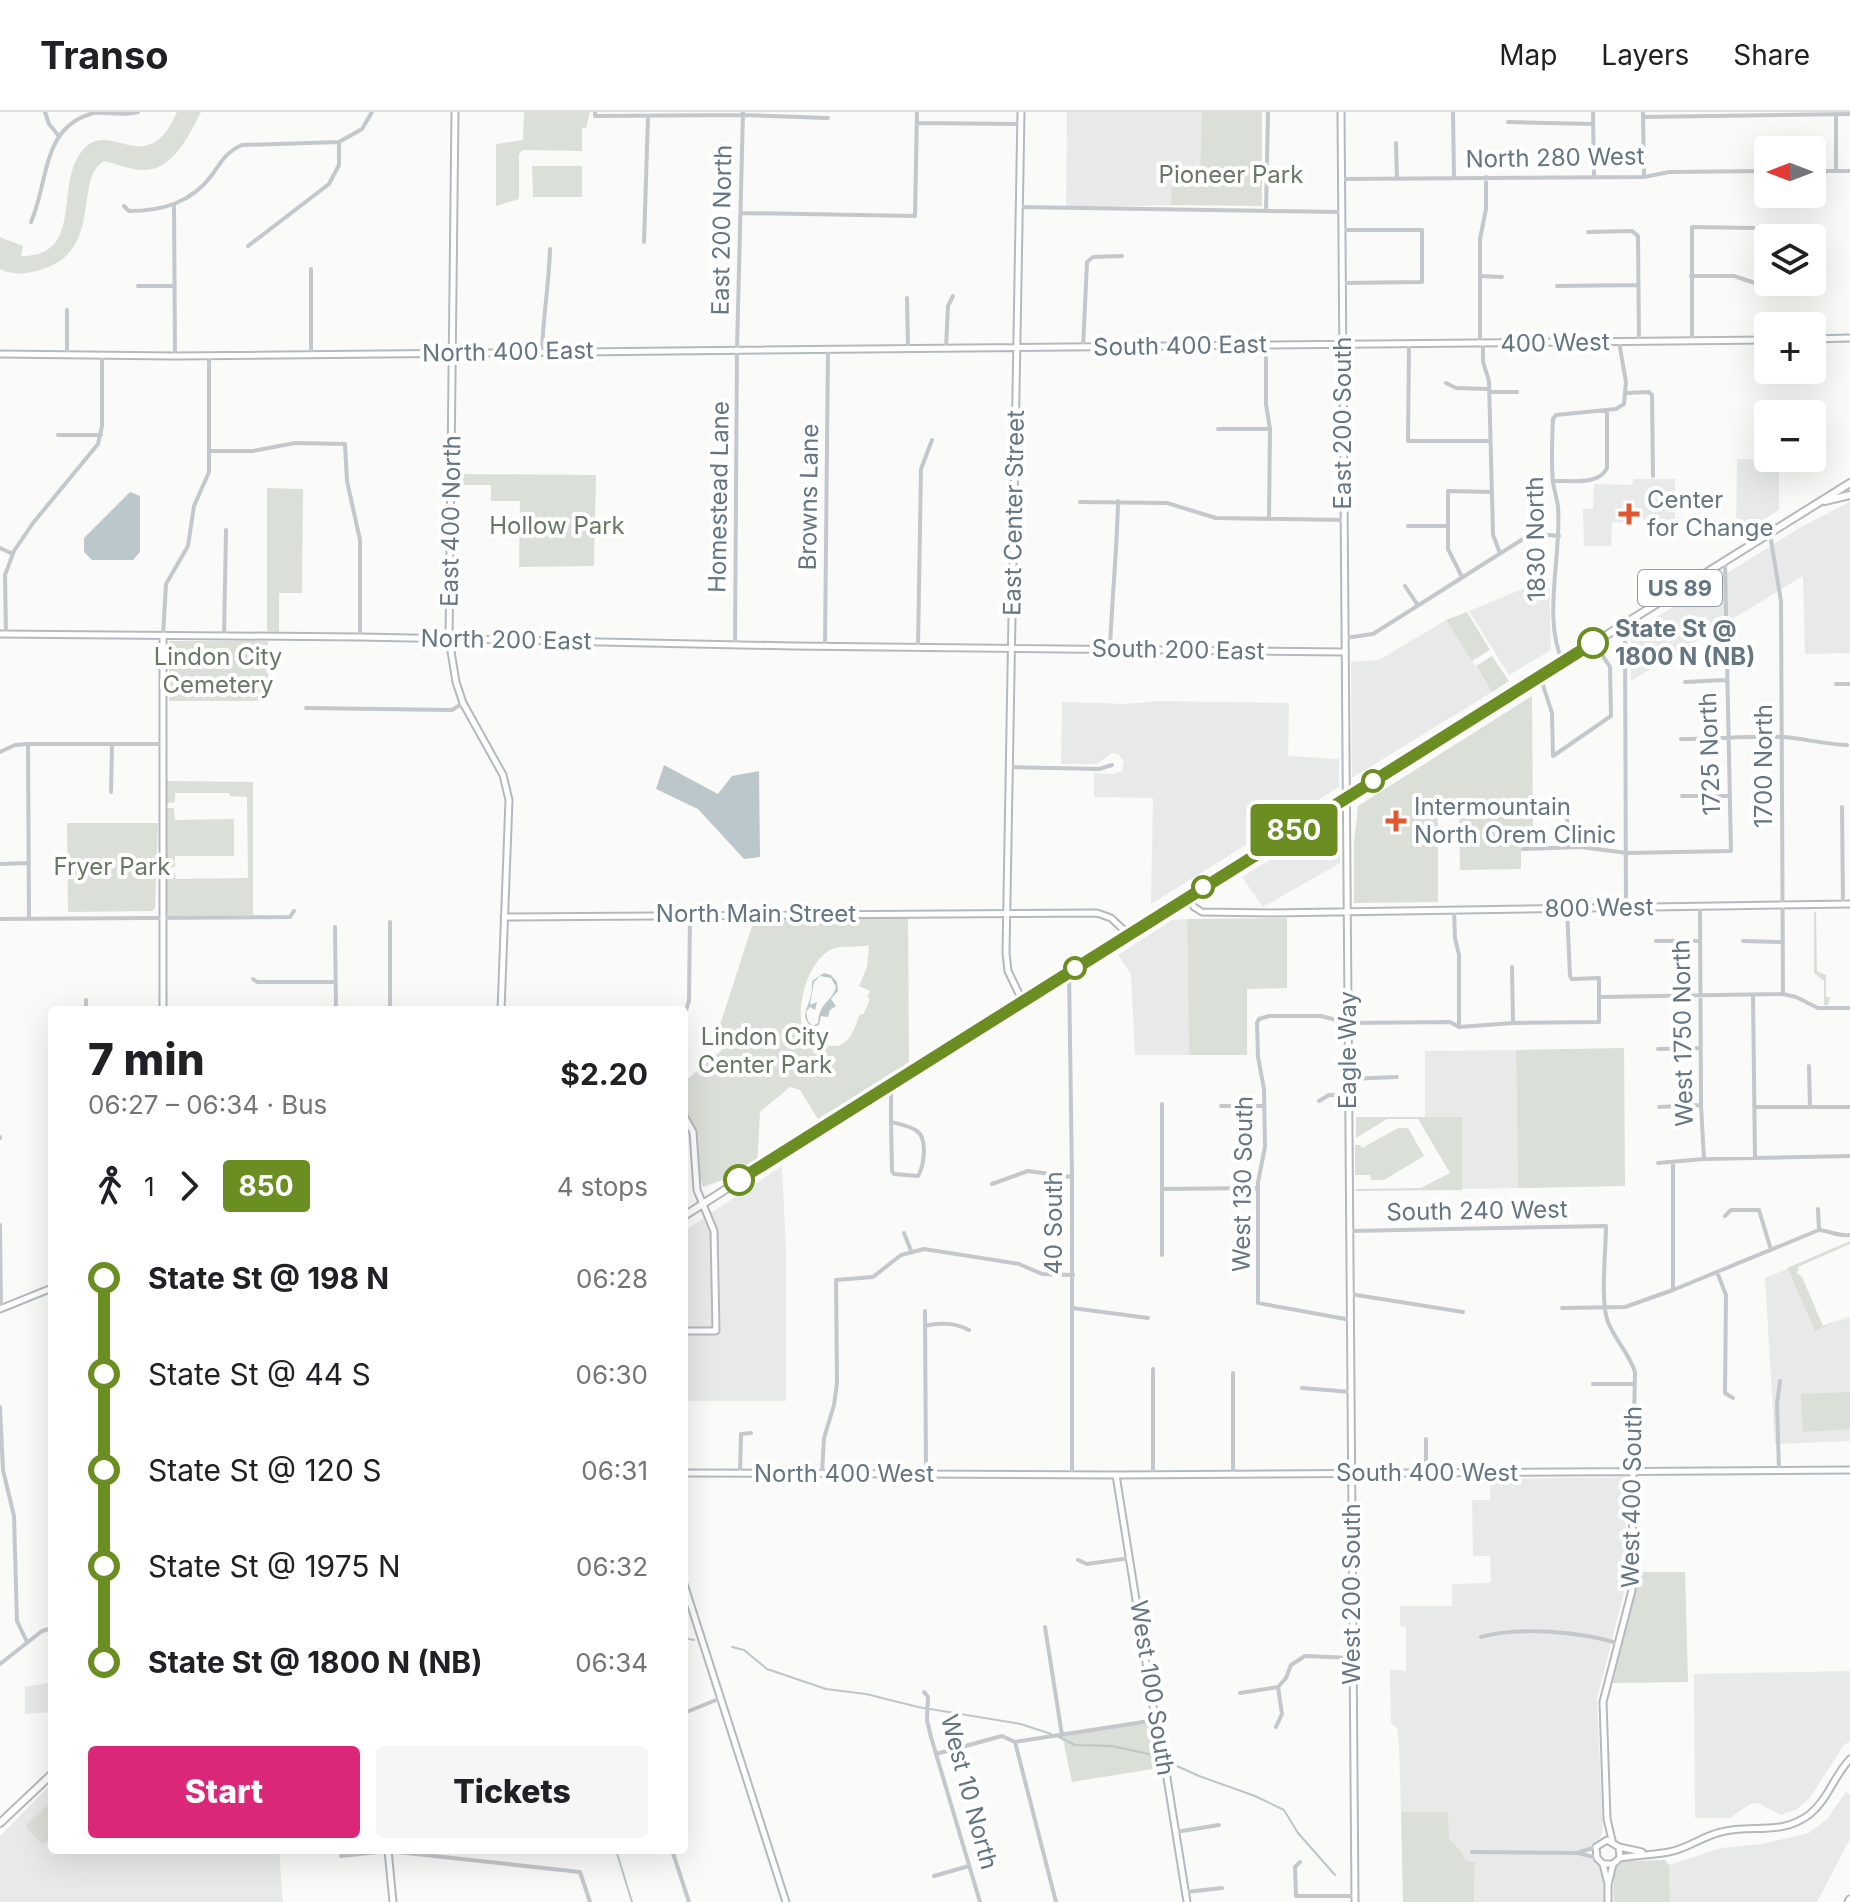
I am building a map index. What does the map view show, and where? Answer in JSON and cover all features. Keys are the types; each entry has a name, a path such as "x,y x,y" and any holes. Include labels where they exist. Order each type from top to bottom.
{"main road":[{"name":"US 89","path":"688,1213 1022,1000 1850,483"},
{"name":"US 89","path":"1822,502 1850,495"},
{"path":"0,1823 48,1778"}],"street":[{"path":"45,112 49,124 58,135"},
{"path":"31,222 58,135 70,125 93,114 128,115 138,112"},
{"path":"124,206 129,211 151,211 174,205 204,185 225,155 242,145 339,142 362,129 372,112"},
{"name":"East 400 North","path":"455,112 449,639 463,703 503,775 509,800 501,1006"},
{"path":"741,213 915,216 917,112"},
{"name":"East Center Street","path":"1021,112 1007,913 1008,971 1022,1000"},
{"path":"1266,211 1268,112"},
{"name":"East 200 South","path":"1341,112 1347,911"},
{"path":"1453,112 1454,178"},
{"path":"1593,112 1594,177"},
{"path":"595,114 743,113 828,118"},
{"name":"East 200 North","path":"737,349 743,113"},
{"path":"1836,114 1836,170"},
{"path":"1644,177 1643,115 1850,114"},
{"path":"644,242 648,116"},
{"path":"1508,122 1593,124"},
{"path":"917,123 1021,124"},
{"path":"248,246 329,184 339,165 339,142"},
{"path":"1396,143 1397,179"},
{"path":"1826,170 1850,171"},
{"name":"North 280 West","path":"1342,179 1644,177 1669,172 1754,171"},
{"path":"1486,177 1486,209 1480,239 1482,344 1489,391 1493,535 1500,553"},
{"path":"174,205 175,356"},
{"path":"1019,207 1342,212"},
{"path":"1692,341 1692,227 1754,228"},
{"path":"1342,230 1422,230 1422,282 1343,283"},
{"path":"1588,232 1635,233 1638,239 1639,342"},
{"path":"542,351 550,249"},
{"path":"1083,348 1087,262 1093,257 1122,256"},
{"path":"311,269 311,354"},
{"path":"1480,276 1502,277"},
{"path":"1691,276 1731,276 1754,282"},
{"path":"1557,286 1638,285"},
{"path":"138,286 175,286"},
{"path":"946,348 948,306 953,296"},
{"path":"907,298 908,348"},
{"path":"67,310 67,355"},
{"path":"1826,339 1850,338"},
{"name":"400 West","path":"1343,344 1754,340"},
{"path":"1553,481 1594,480 1606,472 1607,411 1622,407 1626,393 1619,342"},
{"path":"1409,343 1408,441 1489,441"},
{"name":"South 400 East","path":"1017,348 1343,344"},
{"path":"1266,345 1266,404 1270,429 1269,519"},
{"name":"Browns Lane","path":"825,645 828,348"},
{"name":"North 400 East","path":"0,354 209,356 1017,348"},
{"name":"Homestead Lane","path":"735,644 737,349"},
{"path":"3,634 5,575 13,554 33,523 91,455 101,435 102,356"},
{"path":"163,1006 163,636 166,584 188,546 194,506 209,472 209,356"},
{"path":"1446,383 1456,388 1517,392"},
{"path":"1626,393 1649,392 1653,397 1653,476"},
{"name":"1830 North","path":"1563,662 1557,650 1555,623 1559,536 1553,481 1552,422 1556,415 1607,411"},
{"path":"1218,429 1270,429"},
{"path":"58,435 101,435"},
{"path":"918,646 921,469 932,440"},
{"path":"210,451 253,451 295,443 345,444 347,481 360,540 360,637"},
{"path":"1462,577 1448,549 1448,491 1492,492"},
{"path":"1110,648 1118,501"},
{"path":"1080,502 1167,503 1216,518 1344,520"},
{"path":"1408,526 1448,526"},
{"path":"224,636 226,530"},
{"name":"1700 North","path":"1769,532 1781,601 1783,994"},
{"path":"1345,638 1373,634 1530,535 1559,536"},
{"path":"0,548 13,554"},
{"name":"1725 North","path":"1627,853 1731,851 1725,560"},
{"path":"1405,586 1417,605"},
{"path":"1625,622 1626,908"},
{"name":"North 200 East","path":"3,634 1012,648"},
{"path":"1540,676 1552,713 1553,756 1611,716 1610,667 1594,642"},
{"name":"South 200 East","path":"1012,648 1345,652"},
{"path":"1685,682 1726,680"},
{"path":"1836,684 1850,684"},
{"path":"306,708 452,710 463,703"},
{"path":"1681,739 1783,737 1847,745"},
{"path":"0,752 15,745 28,744 163,744"},
{"path":"28,744 29,919"},
{"path":"111,792 112,744"},
{"path":"1009,767 1099,769 1112,765"},
{"path":"1682,796 1729,796"},
{"path":"1842,807 1847,904"},
{"path":"1567,809 1567,848"},
{"path":"1523,849 1567,848 1627,853"},
{"path":"0,864 29,863"},
{"name":"800 West","path":"1188,897 1194,907 1202,912 1847,904"},
{"name":"West 1750 North","path":"1700,907 1704,1159"},
{"path":"1348,1023 1450,1022 1459,1027 1599,1022 1599,978 1572,979 1570,976 1567,908"},
{"path":"1454,909 1459,955 1459,1027"},
{"path":"0,919 290,917 294,911"},
{"name":"Eagle Way","path":"1347,911 1349,1190"},
{"name":"North Main Street","path":"504,917 1097,913 1111,918 1129,934"},
{"path":"687,1006 690,915"},
{"path":"390,922 390,1006"},
{"path":"335,927 336,1006"},
{"path":"1656,941 1700,941"},
{"path":"1743,941 1782,942"},
{"path":"1512,967 1513,1023"},
{"name":"40 South","path":"1069,971 1072,1475"},
{"path":"253,979 257,982 335,982"},
{"path":"1599,997 1783,994 1818,1008 1850,1008"},
{"path":"1753,995 1755,1158"},
{"path":"86,1000 86,1006"},
{"name":"West 130 South","path":"1348,1023 1321,1016 1269,1016 1259,1019 1264,1162 1258,1188 1258,1303 1351,1320"},
{"path":"1658,1049 1701,1048"},
{"path":"1809,1066 1810,1107"},
{"path":"1348,1079 1397,1077"},
{"path":"891,1084 891,1122 892,1171 894,1174 918,1176 923,1165 922,1137 916,1130 891,1122"},
{"path":"1319,1101 1329,1095 1349,1095"},
{"path":"1162,1104 1162,1255"},
{"path":"1659,1107 1701,1105"},
{"path":"1221,1106 1264,1106"},
{"path":"1755,1107 1850,1107"},
{"path":"688,1123 693,1132 697,1190 714,1231 716,1331 688,1331"},
{"path":"1658,1163 1850,1156"},
{"path":"1673,1162 1673,1290"},
{"path":"992,1184 1028,1171 1072,1177"},
{"path":"1162,1189 1258,1188"},
{"name":"West 200 South","path":"1349,1190 1355,1899"},
{"path":"1818,1209 1819,1230"},
{"path":"1725,1216 1731,1210 1759,1210 1771,1250"},
{"path":"0,1225 0,1309 48,1290"},
{"name":"South 240 West","path":"1349,1231 1606,1226"},
{"name":"West 400 South","path":"1606,1226 1605,1307 1612,1330 1630,1358 1635,1384 1632,1590 1603,1702 1607,1819 1612,1840"},
{"path":"1562,1308 1625,1307 1819,1230 1844,1237 1850,1235"},
{"path":"904,1233 911,1251"},
{"path":"822,1473 824,1438 837,1383 836,1280 873,1277 895,1258 911,1251 935,1250 1019,1264 1042,1274 1073,1275"},
{"path":"1717,1272 1724,1287 1725,1393 1733,1398"},
{"path":"1350,1294 1463,1312"},
{"path":"1072,1308 1148,1318"},
{"path":"925,1311 926,1473"},
{"path":"925,1326 952,1325 969,1330"},
{"path":"1153,1369 1153,1474"},
{"path":"1233,1373 1233,1474"},
{"path":"1779,1470 1777,1404 1780,1381"},
{"path":"1593,1384 1635,1384"},
{"path":"1302,1388 1351,1392"},
{"path":"0,1407 1,1452 14,1516 17,1621 27,1642"},
{"path":"740,1473 741,1434 751,1433"},
{"path":"1426,1439 1426,1472"},
{"name":"South 400 West","path":"1004,1475 1850,1470"},
{"name":"North 400 West","path":"688,1473 1004,1475"},
{"name":"West 100 South","path":"1116,1475 1187,1902"},
{"path":"1078,1560 1087,1564 1131,1557"},
{"path":"688,1596 786,1902"},
{"path":"1045,1627 1062,1735"},
{"path":"0,1664 48,1629"},
{"path":"1481,1637 1576,1633 1617,1643"},
{"path":"1240,1693 1278,1687 1291,1665 1305,1656 1352,1658"},
{"path":"1276,1727 1282,1714 1278,1687"},
{"name":"West 10 North","path":"924,1692 928,1697 927,1720 936,1754 980,1902"},
{"path":"688,1711 721,1698"},
{"path":"936,1754 1002,1736 1015,1742 1156,1720"},
{"path":"1015,1742 1056,1902"},
{"path":"1608,1902 1613,1864 1620,1858 1644,1853 1668,1853 1720,1832 1772,1829 1797,1822 1821,1803 1838,1772 1850,1759"},
{"name":"West 400 South","path":"1602,1841 1607,1819"},
{"path":"1176,1832 1219,1825"},
{"path":"1578,1853 1596,1847 1602,1841 1612,1840 1619,1847 1644,1853"},
{"path":"1596,1847 1597,1858"},
{"path":"1619,1847 1620,1858"},
{"path":"1472,1852 1578,1853 1597,1858 1603,1864 1608,1885"},
{"path":"341,1856 360,1854"},
{"path":"388,1854 393,1902"},
{"path":"415,1854 580,1872 590,1902"},
{"path":"673,1854 689,1902"},
{"path":"1300,1862 1295,1867 1296,1896 1355,1899"},
{"path":"1603,1864 1613,1864"},
{"path":"934,1876 969,1866"},
{"path":"1186,1892 1222,1888"}],"shaded area":[{"path":"1067,112 1202,112 1200,168 1172,168 1171,205 1066,208"},
{"path":"1737,459 1754,459 1754,472 1779,472 1779,510 1736,537"},
{"name":"Center for Change","path":"1634,479 1675,479 1675,525 1647,526 1646,520 1637,518 1629,523 1612,522 1611,546 1584,546 1583,509 1593,509 1594,484 1632,485"},
{"path":"130,492 140,496 140,552 133,560 92,560 84,552 84,538"},
{"path":"1850,502 1850,653 1805,654 1803,576 1631,681 1631,633 1803,526"},
{"path":"1549,578 1551,650 1509,675 1469,611"},
{"path":"1446,620 1492,692 1352,778 1351,662 1379,660"},
{"path":"1158,701 1289,703 1288,756 1339,759 1339,787 1151,904 1153,798 1094,797 1094,773 1122,771 1124,761 1118,754 1112,753 1097,764 1061,764 1062,702 1125,704"},
{"path":"664,765 718,794 732,776 759,771 760,857 744,859 698,809 656,789"},
{"path":"1340,816 1340,863 1263,907 1242,877"},
{"path":"1187,919 1189,1055 1135,1055 1131,974 1118,955 1172,920"},
{"path":"824,973 831,975 837,982 838,991 831,999 836,1006 830,1010 828,1017 821,1016 819,1025 812,1027 808,1023 805,1016 812,981","holes":["820,976 831,978 836,987 823,1006 818,1023 813,1026 806,1012 810,1007 815,1010 817,1002 810,1005 814,982"]},
{"path":"1516,1050 1518,1188 1462,1189 1462,1117 1425,1117 1425,1051"},
{"path":"782,1166 786,1250 786,1401 688,1401 688,1228"},
{"path":"1787,1269 1815,1330 1850,1317 1850,1441 1775,1444 1765,1278"},
{"path":"1626,1477 1626,1585 1597,1699 1603,1831 1598,1842 1586,1848 1586,1857 1597,1862 1604,1877 1604,1902 1474,1902 1475,1863 1466,1861 1461,1851 1448,1839 1448,1812 1401,1812 1399,1744 1397,1728 1391,1723 1390,1669 1406,1671 1406,1627 1400,1626 1400,1606 1452,1606 1452,1584 1491,1583 1490,1556 1473,1556 1472,1500 1490,1500 1490,1479"},
{"path":"1850,1671 1850,1741 1844,1745 1809,1799 1797,1809 1781,1815 1758,1803 1750,1804 1730,1818 1695,1818 1694,1674"},
{"path":"48,1683 48,1712 25,1714 25,1687"},
{"path":"48,1787 48,1854 279,1854 283,1902 0,1902 0,1836"},
{"path":"1846,1792 1850,1794 1850,1839 1817,1902 1670,1902 1669,1865 1721,1848 1762,1844 1809,1833 1827,1819"}],"green space":[{"path":"177,112 201,112 171,159 152,169 141,170 104,161 95,170 81,231 74,246 62,259 43,269 26,273 0,269 0,237 23,246 21,256 41,253 54,245 65,217 74,165 82,151 93,142 104,140 141,146 153,143 165,133"},
{"path":"524,112 590,112 586,128 582,128 582,151 523,150 519,154 519,199 496,206 496,144 523,140"},
{"name":"Pioneer Park","path":"1202,112 1262,112 1262,206 1171,205 1172,168 1200,168"},
{"path":"532,166 582,166 582,197 533,197"},
{"name":"Hollow Park","path":"456,474 596,475 594,566 519,567 520,501 491,501 491,485 456,485"},
{"path":"267,488 303,489 302,593 279,593 279,632 267,631"},
{"path":"1467,612 1490,650 1472,661 1446,620"},
{"name":"Lindon City Cemetery","path":"169,641 268,641 268,701 169,701"},
{"path":"1492,656 1509,681 1492,692 1476,666"},
{"path":"1532,696 1533,841 1521,842 1521,869 1460,870 1459,809 1438,810 1438,902 1354,903 1354,843 1358,806"},
{"path":"167,781 253,782 253,915 169,916 165,909 165,873 175,873 176,879 248,878 247,797 230,796 229,793 175,793 175,802 167,803"},
{"path":"167,808 174,808 175,820 234,819 234,856 175,856 175,867 165,868"},
{"name":"Fryer Park","path":"67,823 158,823 155,908 152,911 68,912"},
{"path":"1816,911 1817,971 1826,975 1826,997 1830,997 1828,1005 1824,1005 1824,981 1814,973"},
{"name":"Lindon City Center Park","path":"908,913 909,1062 818,1119 800,1090 790,1087 760,1112 757,1168 703,1187 697,1166 695,1131 688,1119 688,1079 722,1050 720,1025 756,914","holes":["869,945 867,967 859,986 870,991 867,997 870,999 850,1037 838,1046 814,1045 801,1023 801,1006 804,988 820,958 832,949"]},
{"path":"1287,918 1287,988 1247,989 1247,1055 1189,1055 1187,919"},
{"path":"1624,1048 1625,1186 1518,1188 1516,1050"},
{"path":"1356,1117 1462,1117 1462,1190 1355,1191 1421,1188 1450,1173 1418,1119 1387,1119 1356,1138"},
{"path":"1398,1128 1408,1128 1424,1156 1384,1180 1371,1180 1370,1175 1355,1175 1355,1145 1362,1148"},
{"path":"1850,1241 1850,1244 1798,1267 1796,1272 1802,1277 1823,1326 1850,1315 1815,1331 1787,1268"},
{"path":"1850,1392 1850,1429 1803,1432 1801,1394"},
{"path":"1637,1572 1685,1572 1688,1682 1613,1683"},
{"path":"1156,1720 1165,1767 1072,1782 1062,1735"},
{"path":"48,1805 48,1841 43,1845 27,1829 27,1824"},
{"path":"1401,1812 1448,1812 1449,1839 1466,1861 1475,1862 1474,1902 1403,1902"},
{"path":"1665,1860 1669,1865 1670,1902 1614,1902 1615,1868 1624,1861"}],"waterway":[{"path":"688,1639 694,1640"},
{"path":"732,1647 744,1650 767,1669 826,1689 1021,1724 1051,1734"},
{"path":"1057,1736 1075,1745 1112,1746 1153,1755 1284,1810 1298,1833 1335,1875"},
{"path":"617,1854 632,1902"}],"bus line":[{"name":"850","path":"739,1180 1593,643"}],"place":[{"name":"Center for Change","path":"1629,514"},
{"name":"State St @ 1800 N (NB)","path":"1593,643"},
{"name":"Intermountain North Orem Clinic","path":"1396,821"}]}
